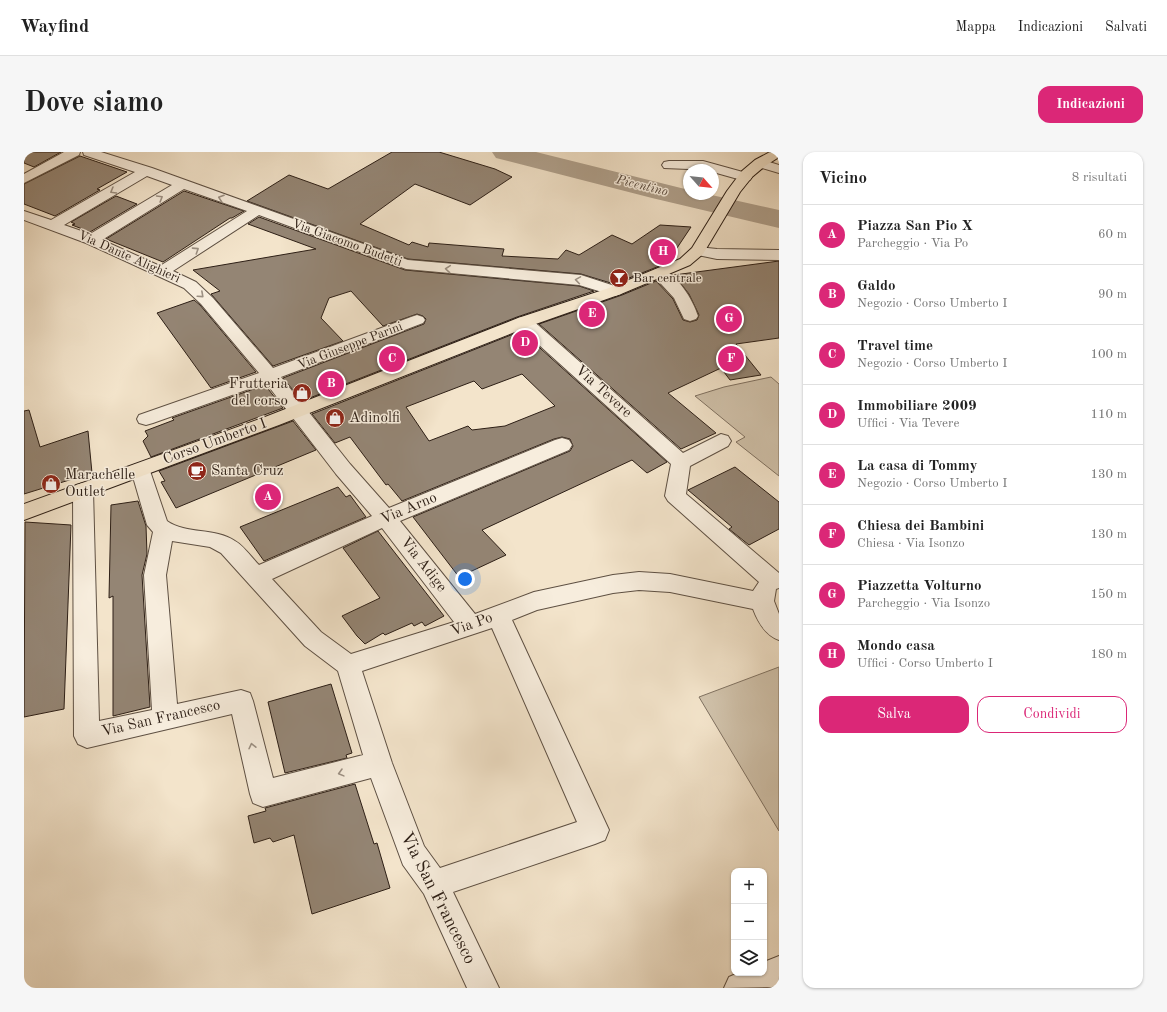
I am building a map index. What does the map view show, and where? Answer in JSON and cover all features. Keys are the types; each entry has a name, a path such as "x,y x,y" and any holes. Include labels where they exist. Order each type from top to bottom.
{"main road":[{"path":"703,243 734,191 745,177 769,156"},
{"name":"Corso Umberto I","path":"24,512 141,470 524,322 615,291 685,262 703,243"}],"street":[{"path":"24,179 74,152"},
{"name":"Via Giacomo Budetti","path":"89,152 258,210 406,264 582,280 615,291"},
{"path":"769,156 779,169"},
{"path":"669,165 703,165 745,177"},
{"path":"53,225 147,171"},
{"path":"91,240 183,184"},
{"path":"163,271 258,210"},
{"name":"Via Dante Alighieri","path":"24,215 91,240 163,271 190,285 207,301 298,410"},
{"path":"703,243 722,247 779,250"},
{"path":"703,243 717,254 779,255"},
{"path":"659,273 675,288 688,309"},
{"name":"Via Giuseppe Parini","path":"146,418 270,376 417,320"},
{"name":"Via Tevere","path":"524,322 681,462"},
{"name":"Via Adige","path":"298,410 343,469 386,518 471,626"},
{"path":"721,441 681,462 675,496 776,580 767,587 763,594 762,602 764,612 779,630"},
{"name":"Via Arno","path":"257,576 386,518 562,445"},
{"path":"141,470 158,525 164,530 184,537 210,539 229,547 313,639 348,665"},
{"name":"Via San Francesco","path":"83,490 87,736 241,700 263,794 379,763"},
{"path":"164,530 155,575 165,718"},
{"name":"Via Po","path":"348,665 471,626 534,601 613,584 639,581 670,583 762,602"},
{"path":"434,884 595,830 498,615"},
{"name":"Via San Francesco","path":"348,665 379,763 413,856 434,884 483,988"},
{"path":"740,988 779,971"}],"shaded area":[{"path":"771,377 779,384 779,476 736,442 745,437 695,396 724,387"},
{"path":"779,667 779,831 699,697"}],"building":[{"path":"24,152 61,152 34,167 24,163"},
{"path":"392,152 439,152 495,169 512,177 470,205 415,184 360,224 409,245 412,242 428,247 429,243 504,249 502,256 558,259 566,250 579,255 612,235 632,244 660,225 691,227 667,263 614,284 581,274 408,259 247,201 289,175 328,189"},
{"path":"80,156 127,172 97,189 100,190 55,216 24,204 24,184"},
{"path":"184,191 244,211 230,218 163,262 106,239"},
{"path":"116,196 137,204 90,232 72,225 75,224 71,222"},
{"path":"259,217 405,270 579,286 594,291 517,317 302,401 283,378 424,324 426,319 417,314 383,326 351,291 329,298 321,318 343,341 273,366 211,294 220,291 193,270 316,249 248,224"},
{"path":"779,261 779,338 736,344 761,375 730,380 721,368 668,393 716,433 681,449 539,324 622,295 656,281 673,299 683,320 690,322 697,320 699,315 689,294 674,275"},
{"path":"194,300 200,305 256,372 211,388 157,313"},
{"path":"521,331 667,462 647,473 632,460 482,530 506,555 459,577 413,517 570,451 573,446 570,439 562,437 554,439 402,501 388,484 386,485 350,437 335,443 312,414","holes":["522,374 555,406 505,426 472,430 468,426 429,441 406,407 474,381 482,389"]},
{"path":"265,385 283,408 151,457 143,441 148,436 145,431 174,420 172,418"},
{"path":"29,410 40,447 88,431 92,473 24,494 24,411"},
{"path":"293,421 316,450 176,508 161,482 165,481 159,471"},
{"path":"735,467 779,502 779,529 749,545 729,529 732,527 688,490"},
{"path":"338,487 346,497 350,495 366,517 264,561 240,527"},
{"path":"138,501 146,526 147,554 142,575 150,707 113,716 113,596 109,598 111,505"},
{"path":"25,522 71,525 64,709 24,717"},
{"path":"378,531 444,616 425,626 422,622 414,626 412,623 385,635 383,633 365,644 342,616 380,598 343,548"},
{"path":"331,684 352,753 346,755 347,758 285,773 268,702"},
{"path":"355,784 374,844 377,843 390,888 312,914 294,835 273,842 270,838 254,843 248,816 266,811 265,808"}],"waterway":[{"name":"Picentino","path":"505,152 652,190 779,219"}],"place":[{"name":"Mondo casa","path":"663,252"},
{"name":"Bar centrale","path":"619,278"},
{"name":"La casa di Tommy","path":"592,314"},
{"name":"Piazzetta Volturno","path":"729,319"},
{"name":"Immobiliare 2009","path":"525,343"},
{"name":"Travel time","path":"392,359"},
{"name":"Chiesa dei Bambini","path":"731,359"},
{"name":"Galdo","path":"331,384"},
{"name":"Frutteria del corso","path":"302,393"},
{"name":"Adinolfi","path":"335,418"},
{"name":"Santa Cruz","path":"197,471"},
{"name":"Marachelle Outlet","path":"51,484"},
{"name":"Piazza San Pio X","path":"268,497"}]}
